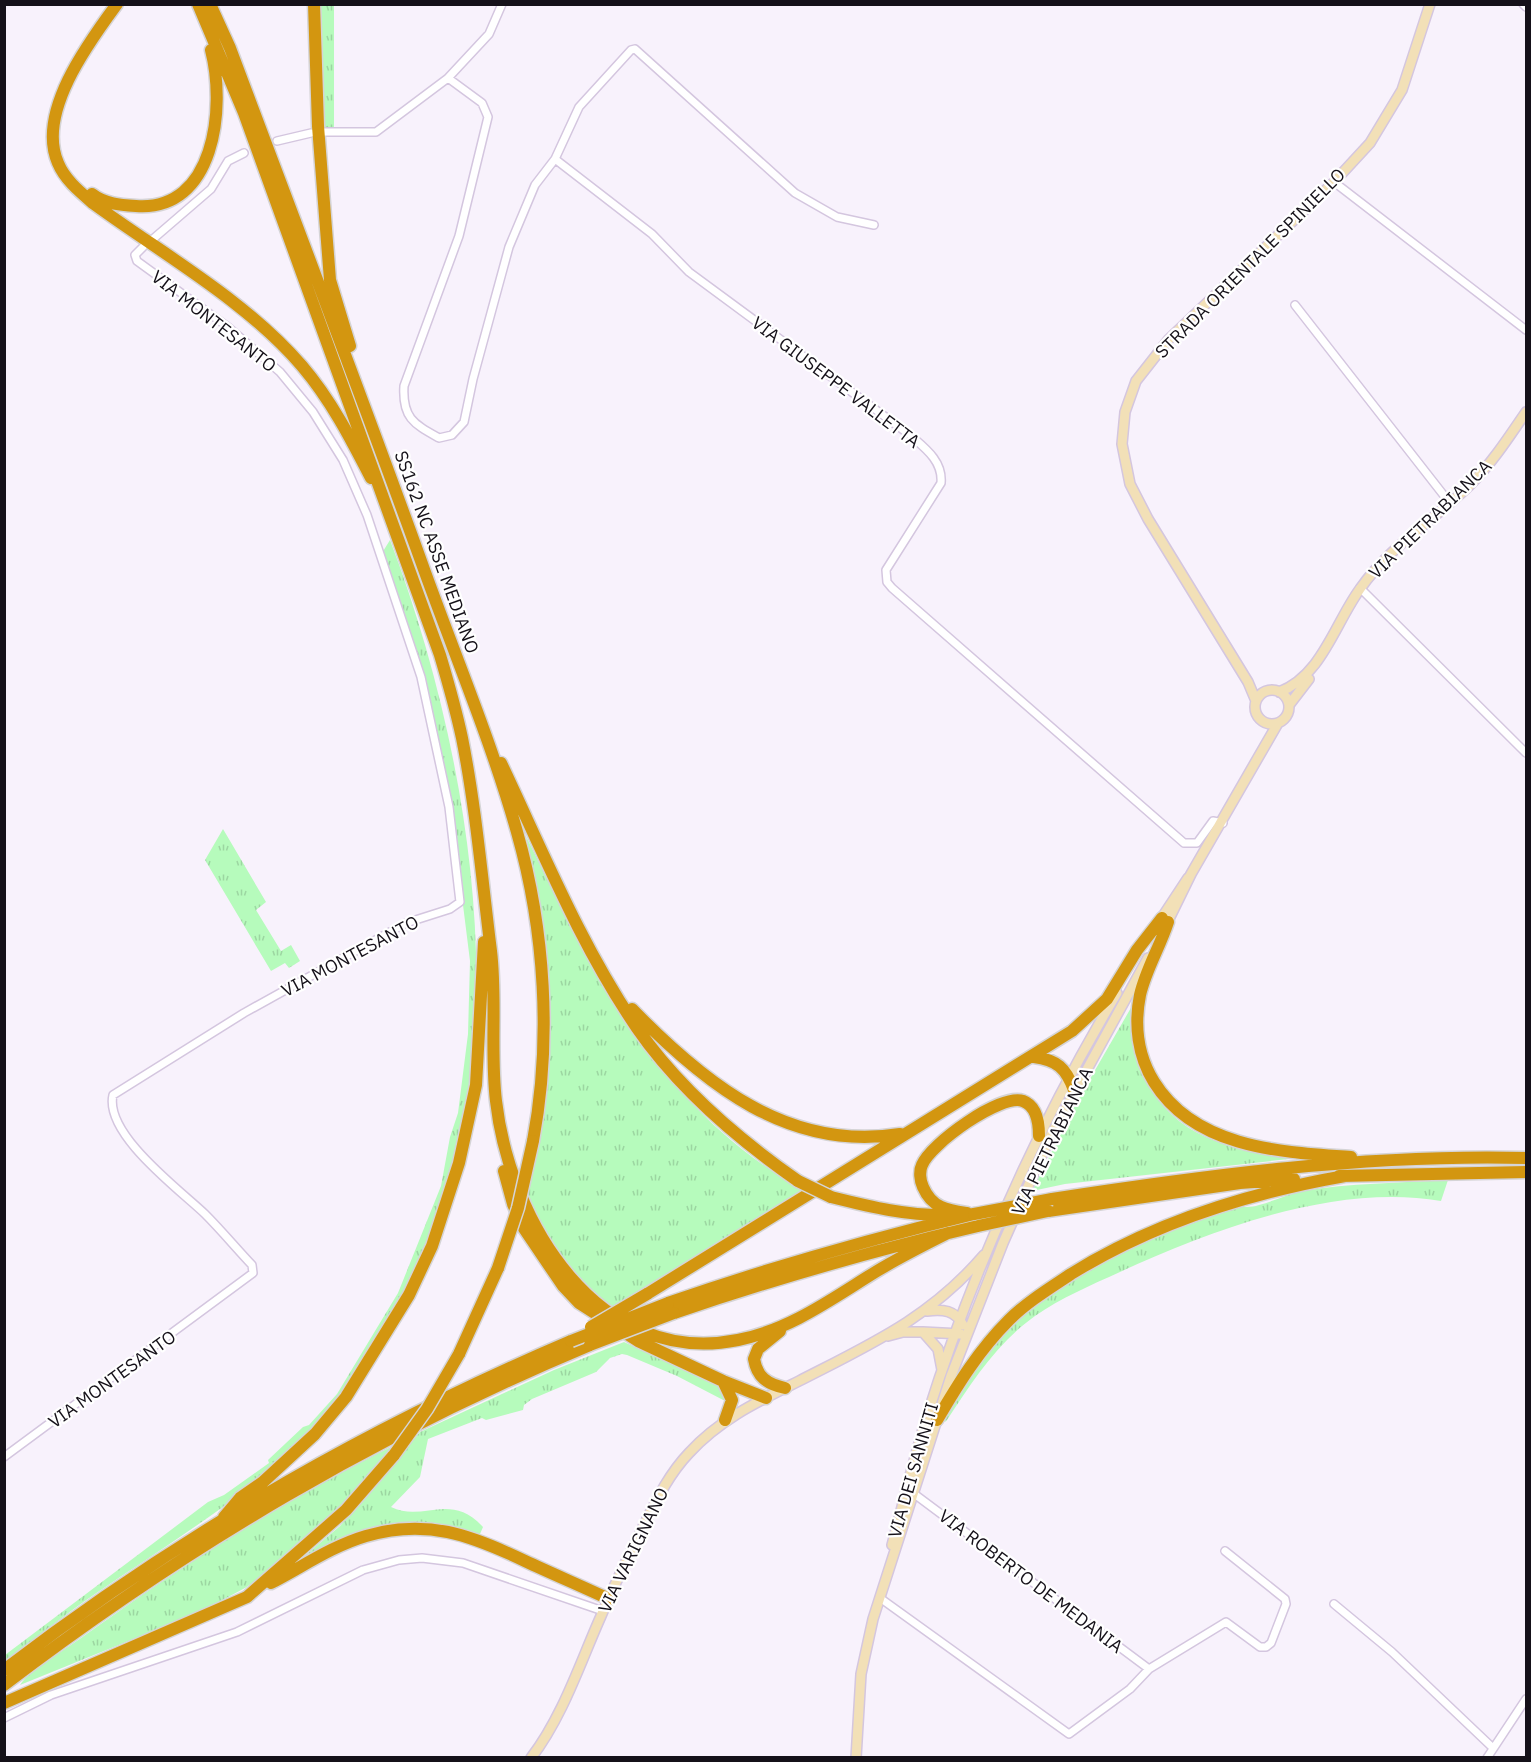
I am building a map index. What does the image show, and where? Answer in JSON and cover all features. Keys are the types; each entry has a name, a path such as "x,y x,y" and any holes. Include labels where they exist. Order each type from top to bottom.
{"highway":[{"path":"117,4 97,32 73,81 63,110 59,135 65,164 83,187 100,200 118,205 150,207 167,202 197,179 206,165 211,145 218,89 216,66 203,7"},
{"path":"127,4 73,81 57,108 53,135 57,162 71,184 94,204 251,317 283,346 308,375 345,428 393,519"},
{"path":"314,4 318,137 330,280 359,388"},
{"path":"203,7 230,48 359,388"},
{"path":"203,7 244,112 393,519 440,654 462,737 476,822 494,979 498,1139 513,1204 535,1248 563,1286 579,1303 638,1341 723,1381 766,1398"},
{"name":"SS162 NC ASSE MEDIANO","path":"359,388 482,728"},
{"path":"482,728 560,890 615,992 637,1028 664,1063 711,1112 749,1146 798,1181 831,1197 879,1209 976,1220"},
{"path":"247,1597 346,1510 394,1455 427,1409 459,1354 498,1268 518,1208 533,1141 542,1071 543,1011 535,916 518,833 482,728"},
{"path":"224,1518 240,1498 263,1482 315,1434 346,1396 409,1295 432,1246 459,1163 476,1085 486,908"},
{"path":"571,1341 907,1132 1034,1057 1072,1031 1107,999 1137,950 1165,920"},
{"path":"1165,920 1140,995 1137,1033 1144,1065 1167,1103 1200,1128 1246,1143 1303,1154 1388,1160"},
{"path":"615,992 662,1040 704,1076 760,1112 803,1129 844,1138 875,1138 907,1132"},
{"path":"1034,1057 1052,1059 1072,1084"},
{"path":"976,1220 943,1209 928,1198 921,1182 920,1167 935,1146 1004,1101 1013,1100 1022,1101 1036,1113 1040,1136"},
{"path":"496,1102 513,1175 527,1213 552,1254 584,1293 599,1306 618,1318 664,1339 701,1343 738,1340 788,1325"},
{"path":"4,1685 115,1603 257,1511 372,1446 506,1381 748,1275 836,1250 1188,1178 1388,1160 1446,1157 1527,1158"},
{"path":"1050,1205 1240,1183 1345,1176 1527,1172"},
{"path":"937,1420 973,1362 1010,1318 1045,1291 1095,1259 1127,1242 1217,1206 1299,1184 1345,1176"},
{"path":"785,1388 771,1385 761,1377 754,1359 765,1343 788,1325 891,1262 976,1220"},
{"path":"4,1670 58,1629 224,1518 367,1436 500,1371 571,1341 671,1308 948,1233"},
{"path":"723,1381 732,1400 725,1420"},
{"path":"4,1702 247,1597 335,1548 365,1536 393,1530 422,1528 461,1534 489,1543 609,1599"}],"main road":[{"name":"STRADA ORIENTALE SPINIELLO","path":"1256,701 1248,682 1148,519 1130,484 1124,466 1122,428 1129,395 1136,381 1168,339 1334,182 1370,143 1402,90 1430,4"},
{"name":"VIA PIETRABIANCA","path":"942,1373 990,1248 1040,1136 1278,723 1286,716 1289,705 1309,678 1360,588 1409,536 1486,468 1527,412"},
{"name":"VIA PIETRABIANCA","path":"1279,692 1297,683 1319,658"},
{"path":"1248,682 1279,692 1289,705"},
{"path":"1264,748 1264,733 1258,717 1256,701 1268,690"},
{"path":"1258,717 1267,723 1278,723"},
{"name":"VIA PIETRABIANCA","path":"937,1420 966,1333 1072,1084"},
{"name":"VIA VARIGNANO","path":"531,1758 542,1743 577,1672 603,1611 664,1484 689,1453 725,1420 883,1338 927,1311 950,1292 990,1248"},
{"path":"927,1311 943,1309 952,1312 961,1321 966,1333"},
{"name":"VIA VARIGNANO","path":"883,1338 903,1332 966,1333"},
{"path":"923,1332 938,1349 942,1373"},
{"name":"VIA DEI SANNITI","path":"888,1568 893,1539 928,1413 942,1373"},
{"name":"VIA DEI SANNITI","path":"856,1758 861,1674 888,1568 937,1420"}],"street":[{"path":"322,132 376,132 448,78 489,34 502,4"},
{"path":"448,78 482,104 488,112 459,236 404,386 405,410 410,418 416,425 439,438 452,435 464,422 475,370 509,247 535,185 555,159 579,107 627,52 635,49 795,193 837,217 874,225"},
{"path":"277,141 311,133"},
{"path":"153,239 211,189 228,161 244,153"},
{"name":"VIA GIUSEPPE VALLETTA","path":"555,159 652,234 689,272 910,435 933,457 939,466 941,483 886,570 887,582 892,588 1184,843 1197,843 1213,821 1222,823"},
{"path":"1334,182 1527,330"},
{"name":"VIA MONTESANTO","path":"4,1457 253,1273 252,1265 205,1214 134,1147 116,1112 113,1095 244,1013 406,923 450,909 460,902 449,807 421,677 380,553 350,474 324,428 290,383 228,327 137,261 135,255 142,247"},
{"path":"1295,305 1449,502"},
{"path":"1360,588 1527,753"},
{"name":"VIA ROBERTO DE MEDANIA","path":"914,1493 1149,1670"},
{"path":"880,1598 1069,1734 1130,1689 1149,1670 1226,1622 1260,1647 1266,1647 1271,1643 1286,1604 1285,1599 1225,1551"},
{"path":"4,1718 51,1695 237,1632 363,1570 399,1560 422,1558 463,1563 603,1611"},
{"path":"1334,1604 1392,1652 1493,1748"},
{"path":"1487,1758 1527,1699"}],"green space":[{"path":"315,5 334,5 334,129 319,129"},
{"path":"390,540 415,612 437,688 455,768 468,850 475,933 476,1014 469,1093 444,1199 419,1261 379,1340 338,1402 309,1433 264,1477 83,1602 5,1662 5,1655 208,1502 224,1495 269,1463 268,1460 303,1427 309,1425 337,1394 398,1293 441,1186 450,1137 458,1113 468,1034 470,961 450,801 435,726 382,553"},
{"path":"223,829 266,902 256,910 281,951 291,945 300,961 289,968 285,963 271,971 205,860"},
{"path":"526,836 578,940 607,989 638,1037 672,1081 711,1122 755,1159 805,1191 610,1309 572,1272 526,1201 543,1112 548,1052 549,993 546,947"},
{"path":"1132,1006 1135,1050 1142,1070 1163,1105 1178,1120 1216,1141 1298,1158 1065,1184 1032,1191 1075,1105"},
{"path":"1448,1180 1441,1201 1401,1197 1360,1198 1318,1204 1276,1214 1195,1240 1087,1287 1045,1309 1009,1338 986,1364 947,1420 945,1422 943,1419 985,1354 1007,1329 1064,1283 1132,1245 1200,1217 1232,1208 1256,1206 1303,1191 1357,1185"},
{"path":"624,1342 718,1385 727,1402 677,1376 627,1355 622,1354 610,1358 596,1372 532,1399 524,1405 523,1410 486,1420 482,1418 428,1439 420,1477 391,1507 414,1512 448,1509 459,1511 471,1516 483,1527 480,1534 416,1525 294,1565 340,1526 420,1432 554,1370"},
{"path":"393,1446 346,1503 271,1570 245,1588 200,1612 20,1685 39,1667 194,1560 312,1489"}]}
